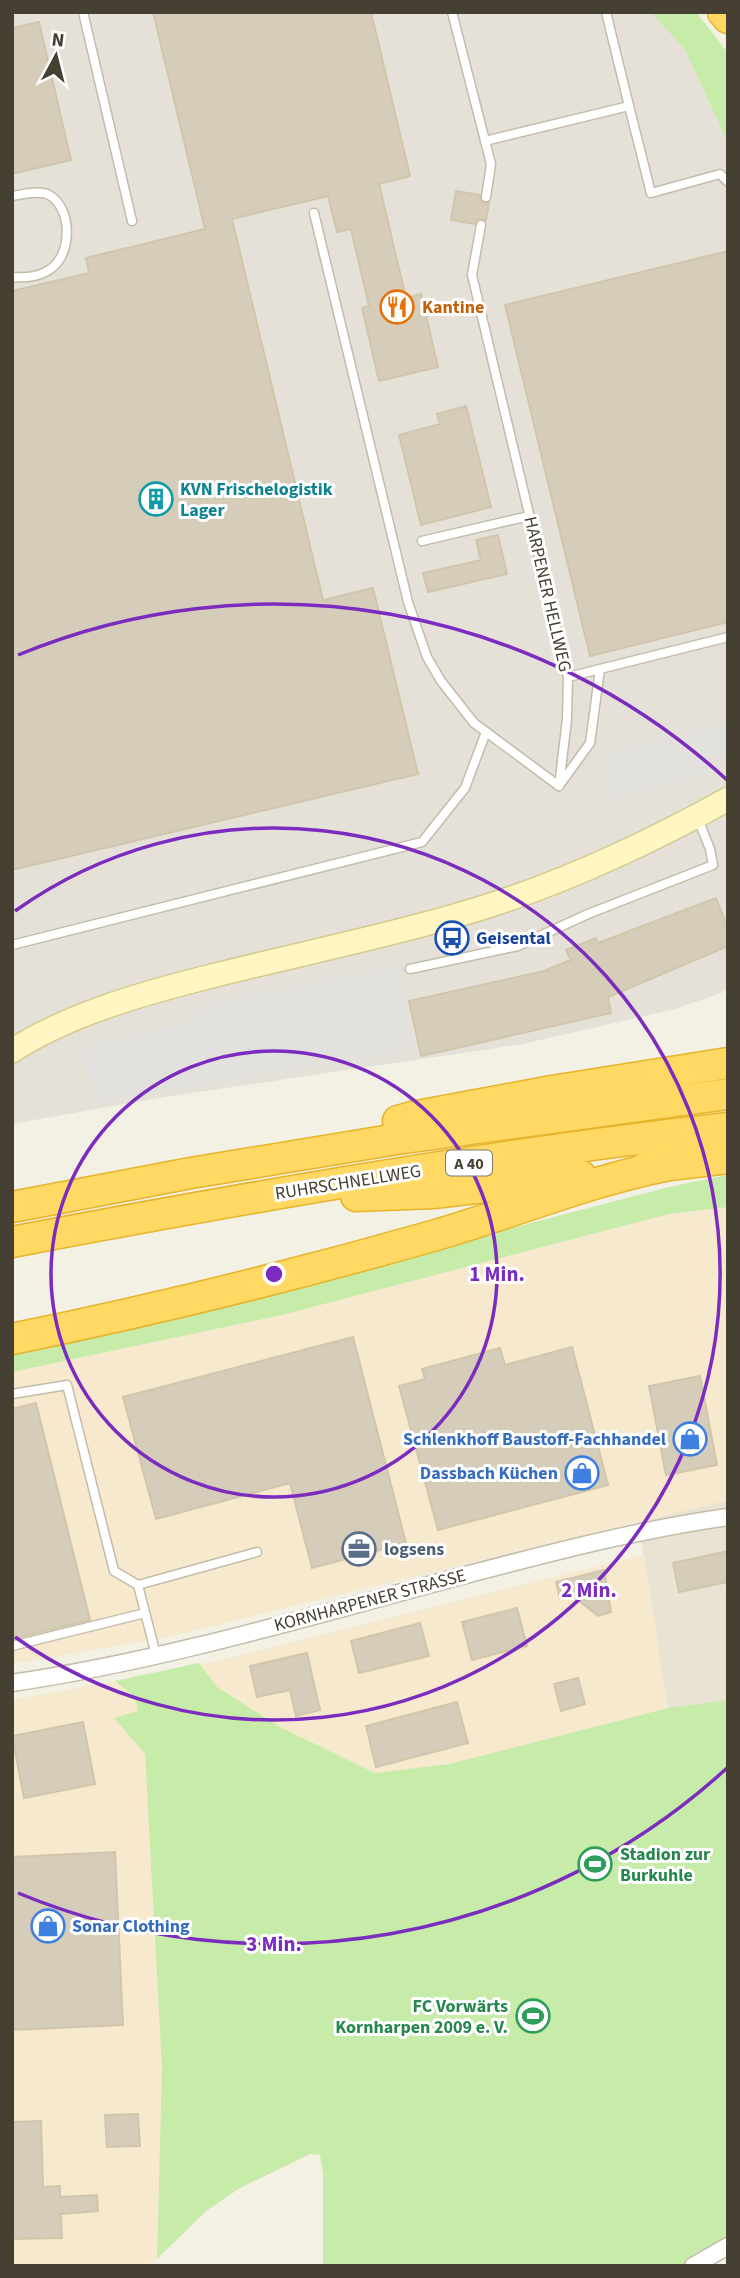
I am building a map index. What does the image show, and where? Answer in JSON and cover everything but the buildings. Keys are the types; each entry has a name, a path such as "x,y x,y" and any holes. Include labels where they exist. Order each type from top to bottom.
{"highway":[{"path":"723,12 728,18"},
{"path":"640,1076 696,1062 728,1049"},
{"path":"305,1153 412,1116 728,1063"},
{"name":"RUHRSCHNELLWEG","path":"12,1207 305,1153 728,1094"},
{"name":"RUHRSCHNELLWEG","path":"12,1242 212,1205 509,1157 728,1128"},
{"path":"212,1205 278,1198 433,1193 728,1158"},
{"path":"12,1339 299,1272 434,1236 613,1178 664,1166"}],"main road":[{"path":"12,1051 73,1021 128,999 238,969 451,918 503,902 612,859 728,799"}],"street":[{"name":"KORNHARPENER STRASSE","path":"12,1683 156,1655 528,1558 728,1517"},
{"path":"693,2266 728,2246"}],"lane":[{"path":"83,12 132,221"},
{"path":"452,12 491,164 486,197"},
{"path":"606,12 651,193 720,174 728,182"},
{"path":"485,141 629,106"},
{"path":"12,196 26,193 48,194 61,205 68,227 64,247 55,266 36,276 12,277"},
{"path":"314,213 408,602 427,657 441,681 474,723 559,786 590,743 600,669"},
{"name":"HARPENER HELLWEG","path":"481,225 472,275 568,677 567,719 559,786"},
{"path":"422,541 529,516"},
{"path":"568,677 728,638"},
{"path":"12,945 422,842 465,788 486,732"},
{"path":"410,970 518,946 588,914 713,865 710,849 697,816"},
{"path":"12,1394 67,1385 114,1571 138,1585 156,1655"},
{"path":"138,1585 257,1552"},
{"path":"12,1646 145,1613"}],"shaded area":[{"path":"12,12 651,12 685,50 728,143 728,988 675,1009 523,1044 164,1097 12,1124"},
{"path":"728,724 728,756 709,760 712,774 610,799 600,755"},
{"path":"400,964 414,1051 94,1103 82,1045 191,1023 198,1006"},
{"path":"728,1207 728,1500 164,1638 12,1664 12,1372 282,1315 669,1214"},
{"path":"728,1500 728,1700 668,1708 638,1522"},
{"path":"644,1555 668,1708 449,1764 375,1773 280,1727 217,1687 199,1663 209,1663"},
{"path":"115,1681 135,1697 138,1712 115,1718 145,1754 162,2068 157,2259 134,2266 12,2266 12,1700"}],"green space":[{"path":"651,12 696,12 728,53 728,143 685,50"},
{"path":"728,1175 728,1207 669,1214 282,1315 12,1372 12,1346 256,1295 669,1187"},
{"name":"FC Vorwärts Kornharpen 2009 e. V.","path":"199,1663 217,1687 280,1727 375,1773 449,1764 668,1708 728,1700 728,2234 692,2266 323,2266 323,2174 320,2155 310,2154 240,2188 206,2211 157,2259 162,2068 145,1754 114,1718 138,1711 135,1697 115,1681"}],"place":[{"name":"Kantine","path":"397,307"},
{"name":"KVN Frischelogistik Lager","path":"156,499"},
{"name":"Geisental","path":"452,938"},
{"name":"Schlenkhoff Baustoff-Fachhandel","path":"690,1439"},
{"name":"Dassbach Küchen","path":"582,1473"},
{"name":"logsens","path":"359,1549"},
{"name":"Stadion zur Burkuhle","path":"595,1864"},
{"name":"Sonar Clothing","path":"48,1926"},
{"name":"FC Vorwärts Kornharpen 2009 e. V.","path":"533,2016"}]}
